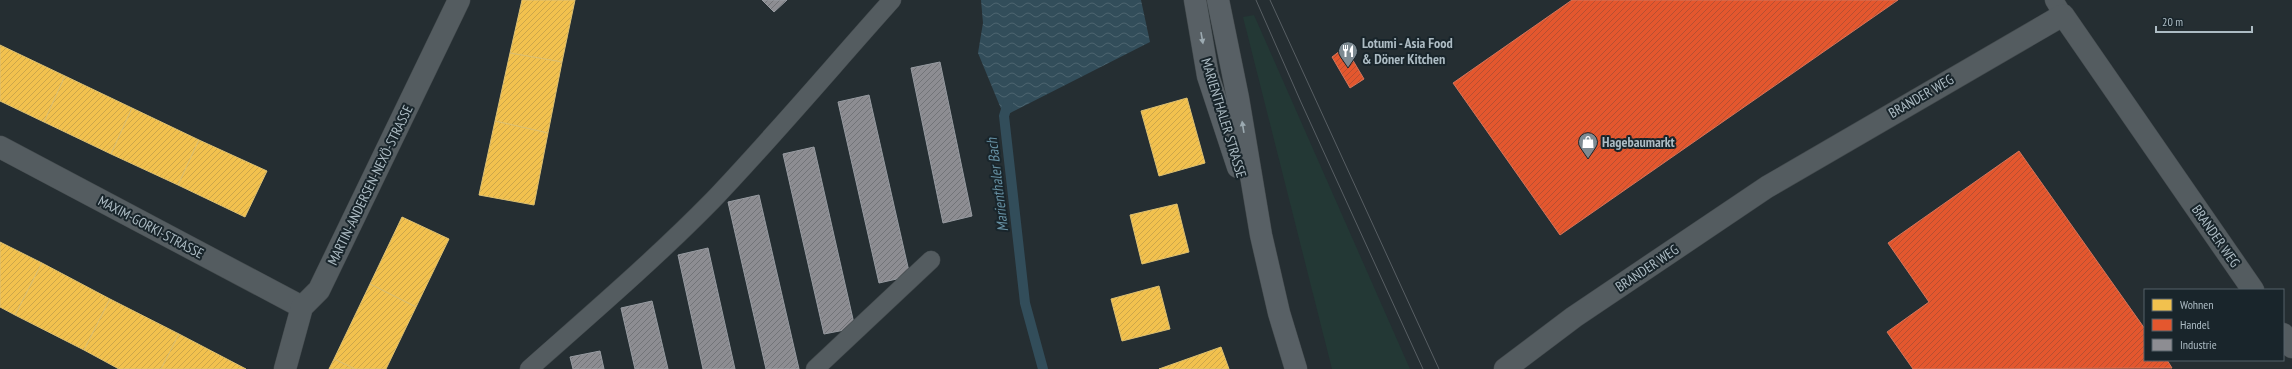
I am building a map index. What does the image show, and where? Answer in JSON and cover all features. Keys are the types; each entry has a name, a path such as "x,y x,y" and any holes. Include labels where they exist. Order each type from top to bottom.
{"main road":[{"name":"MARIENTHALER STRASSE","path":"1195,0 1208,76 1261,235"},
{"name":"MARIENTHALER STRASSE","path":"1218,0 1238,98 1261,235 1279,313 1296,369"}],"street":[{"name":"MARTIN-ANDERSEN-NEXÖ-STRASSE","path":"285,369 302,307 319,290 460,0"},
{"name":"BRANDER WEG","path":"1505,369 1574,317 1767,187 2058,7 2252,289"},
{"name":"MAXIM-GORKI-STRASSE","path":"0,147 302,307"},
{"path":"2284,335 2292,347"}],"lane":[{"path":"529,369 660,252 711,201 766,143 892,0"},
{"path":"815,369 930,260"}],"green space":[{"path":"1254,15 1410,369 1332,369 1243,17"}],"water":[{"path":"981,0 1141,0 1150,42 1004,116 978,53 983,23"}],"building: Wohnen":[{"path":"522,0 575,0 562,62 510,53"},
{"path":"0,45 65,76 44,122 0,101"},
{"path":"510,53 562,62 548,133 495,121"},
{"path":"65,76 132,108 111,154 44,122"},
{"path":"1187,98 1205,163 1159,176 1141,111"},
{"path":"132,108 199,140 178,185 111,154"},
{"path":"495,121 548,133 534,205 479,195"},
{"path":"199,140 267,171 245,217 178,185"},
{"path":"1177,204 1189,252 1142,264 1130,215"},
{"path":"402,217 449,239 416,307 370,284"},
{"path":"0,242 42,263 15,315 0,307"},
{"path":"42,263 110,299 84,350 15,315"},
{"path":"370,284 416,307 386,369 355,369 334,359"},
{"path":"1159,286 1170,329 1122,341 1111,299"},
{"path":"110,299 179,334 161,369 119,369 84,350"},
{"path":"179,334 246,369 161,369"},
{"path":"1221,347 1229,369 1159,369"},
{"path":"334,359 355,369 329,369"}],"building: Handel":[{"name":"Hagebaumarkt","path":"1572,0 1898,0 1560,235 1453,83"},
{"name":"Lotumi - Asia Food & Döner Kitchen","path":"1345,47 1364,79 1350,88 1332,57"},
{"path":"2019,151 2144,328 2144,361 2168,361 2172,368 1913,369 1887,332 1929,302 1888,243"}],"building: Industrie":[{"path":"762,0 787,0 774,12"},
{"path":"940,62 972,216 943,223 911,68"},
{"path":"869,95 910,276 879,283 838,102"},
{"path":"814,147 855,328 824,334 783,154"},
{"path":"759,195 799,369 766,369 728,202"},
{"path":"708,248 735,369 703,369 678,255"},
{"path":"652,301 668,369 635,369 621,308"},
{"path":"600,351 604,369 573,369 570,357"}],"waterway":[{"name":"Marienthaler Bach","path":"1008,103 1004,116 1025,303 1043,369"}],"tram line":[{"path":"1256,0 1423,369"},
{"path":"1270,0 1439,369"}],"place":[{"name":"Lotumi - Asia Food & Döner Kitchen","path":"1348,68"},
{"name":"Hagebaumarkt","path":"1588,159"}]}
